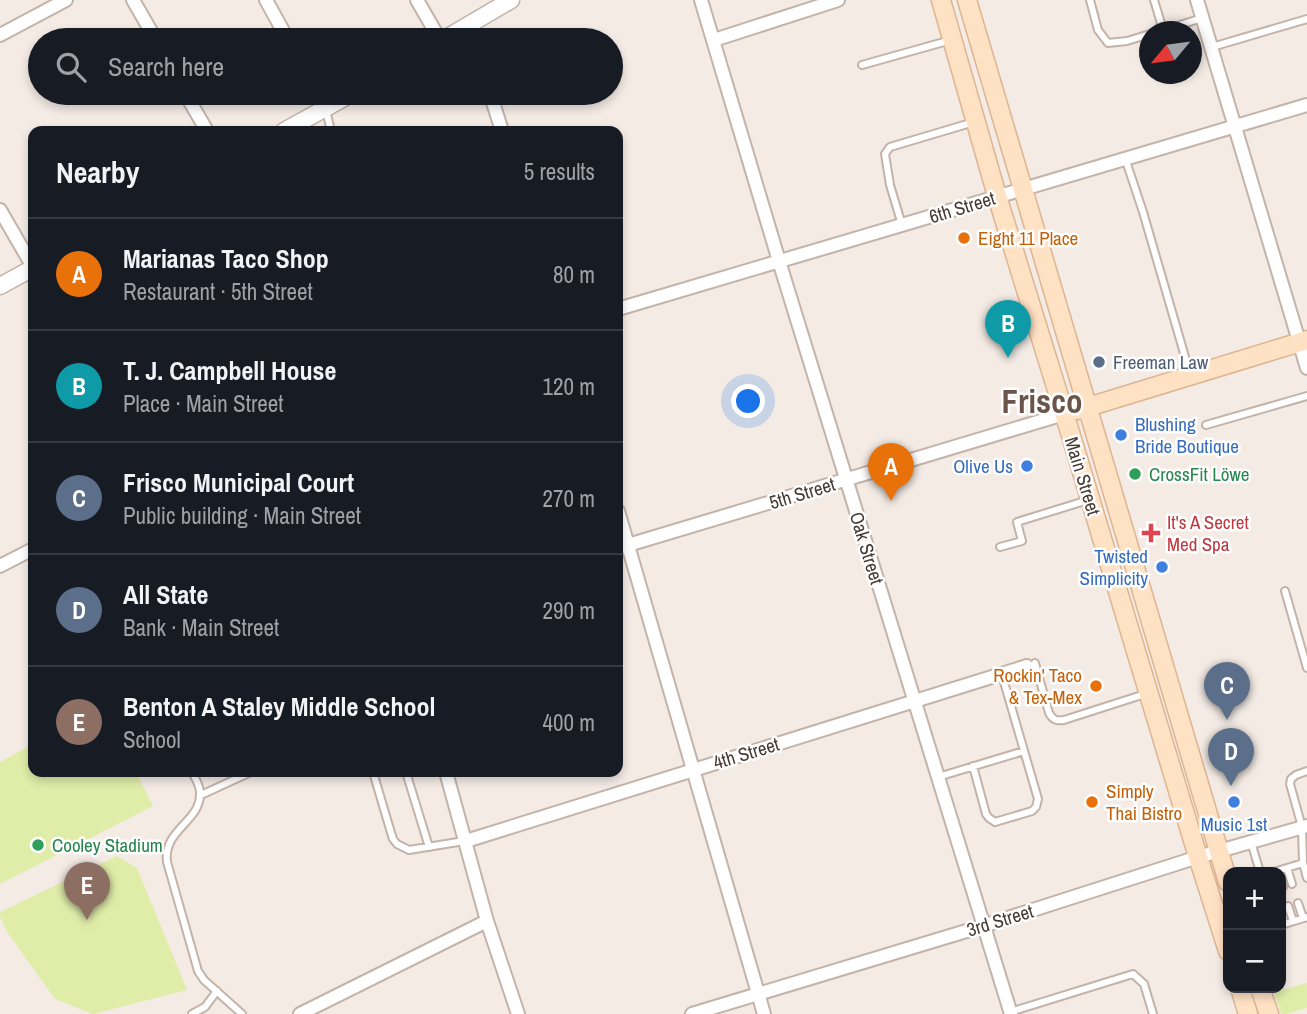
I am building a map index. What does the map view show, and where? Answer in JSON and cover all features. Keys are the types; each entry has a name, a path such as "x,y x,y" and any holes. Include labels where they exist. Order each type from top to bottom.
{"main road":[{"name":"Main Street","path":"941,0 997,197 1223,936"},
{"name":"Main Street","path":"967,0 1223,867"},
{"name":"5th Street","path":"1065,414 1303,342"},
{"path":"1242,993 1248,1014"},
{"path":"1263,993 1269,1014"}],"street":[{"path":"0,35 66,0"},
{"path":"133,0 149,28"},
{"path":"266,0 281,28"},
{"path":"417,0 434,28"},
{"path":"476,28 511,0"},
{"name":"Oak Street","path":"701,0 845,480 1010,1013"},
{"path":"714,40 838,0"},
{"path":"1196,0 1303,342 1307,369"},
{"path":"192,105 204,126"},
{"path":"293,126 331,105"},
{"path":"494,105 500,126"},
{"name":"6th Street","path":"623,308 1307,105"},
{"path":"0,210 28,258"},
{"path":"0,286 28,270"},
{"name":"5th Street","path":"623,546 1065,414"},
{"path":"623,546 694,769 764,1014"},
{"path":"0,566 28,552"},
{"name":"4th Street","path":"466,841 1031,664"},
{"path":"447,777 487,920 518,1014"},
{"name":"3rd Street","path":"692,1014 714,1011 758,993 1305,826"},
{"path":"300,1014 487,920"}],"lane":[{"path":"1090,0 1098,30 1108,43 1139,37"},
{"path":"1154,0 1159,21"},
{"path":"1193,21 1202,18"},
{"path":"1211,48 1307,19"},
{"path":"862,65 952,39"},
{"path":"325,108 330,126"},
{"path":"902,225 890,185 885,153 890,147 975,121"},
{"path":"1125,158 1190,376"},
{"path":"1206,425 1307,396"},
{"path":"1000,547 1022,541 1017,522 1090,499"},
{"path":"1285,591 1307,668"},
{"path":"1297,634 1307,631"},
{"path":"1031,664 1049,713 1057,720 1148,693"},
{"path":"973,766 986,814 995,822 1032,811 1036,807 1038,800 1002,674"},
{"path":"938,777 1024,751"},
{"path":"1307,771 1291,779 1290,785 1305,826 1303,863 1307,878"},
{"path":"194,777 201,796 195,811 169,842 166,856 198,971 204,980 242,1014"},
{"path":"201,796 241,777"},
{"path":"374,777 393,839 404,848 409,850 466,841"},
{"path":"408,777 429,847"},
{"path":"1251,842 1258,867"},
{"path":"1292,884 1287,868 1303,863"},
{"path":"1286,923 1305,918 1298,903"},
{"path":"1289,906 1293,921"},
{"path":"1010,1013 1133,974 1144,984 1153,1014"},
{"path":"192,1014 205,1007 217,991"}],"green space":[{"name":"Cooley Stadium","path":"28,747 28,777 138,777 153,806 0,884 0,762"},
{"path":"117,856 137,868 187,990 93,1014 55,999 7,932 0,912"},
{"path":"1307,983 1307,1008 1281,1014 1274,993 1286,993 1286,989"}],"place":[{"name":"Eight 11 Place","path":"964,238"},
{"name":"T. J. Campbell House","path":"1008,358"},
{"name":"Freeman Law","path":"1099,362"},
{"name":"Blushing Bride Boutique","path":"1121,435"},
{"name":"Olive Us","path":"1027,466"},
{"name":"CrossFit Löwe","path":"1135,474"},
{"name":"Marianas Taco Shop","path":"891,501"},
{"name":"It's A Secret Med Spa","path":"1151,533"},
{"name":"Twisted Simplicity","path":"1162,567"},
{"name":"Rockin' Taco & Tex-Mex","path":"1096,686"},
{"name":"Frisco Municipal Court","path":"1227,720"},
{"name":"All State","path":"1231,786"},
{"name":"Simply Thai Bistro","path":"1092,802"},
{"name":"Music 1st","path":"1234,802"},
{"name":"Cooley Stadium","path":"38,845"},
{"name":"Benton A Staley Middle School","path":"87,920"}],"district":[{"name":"Frisco","path":"1042,401"}]}
